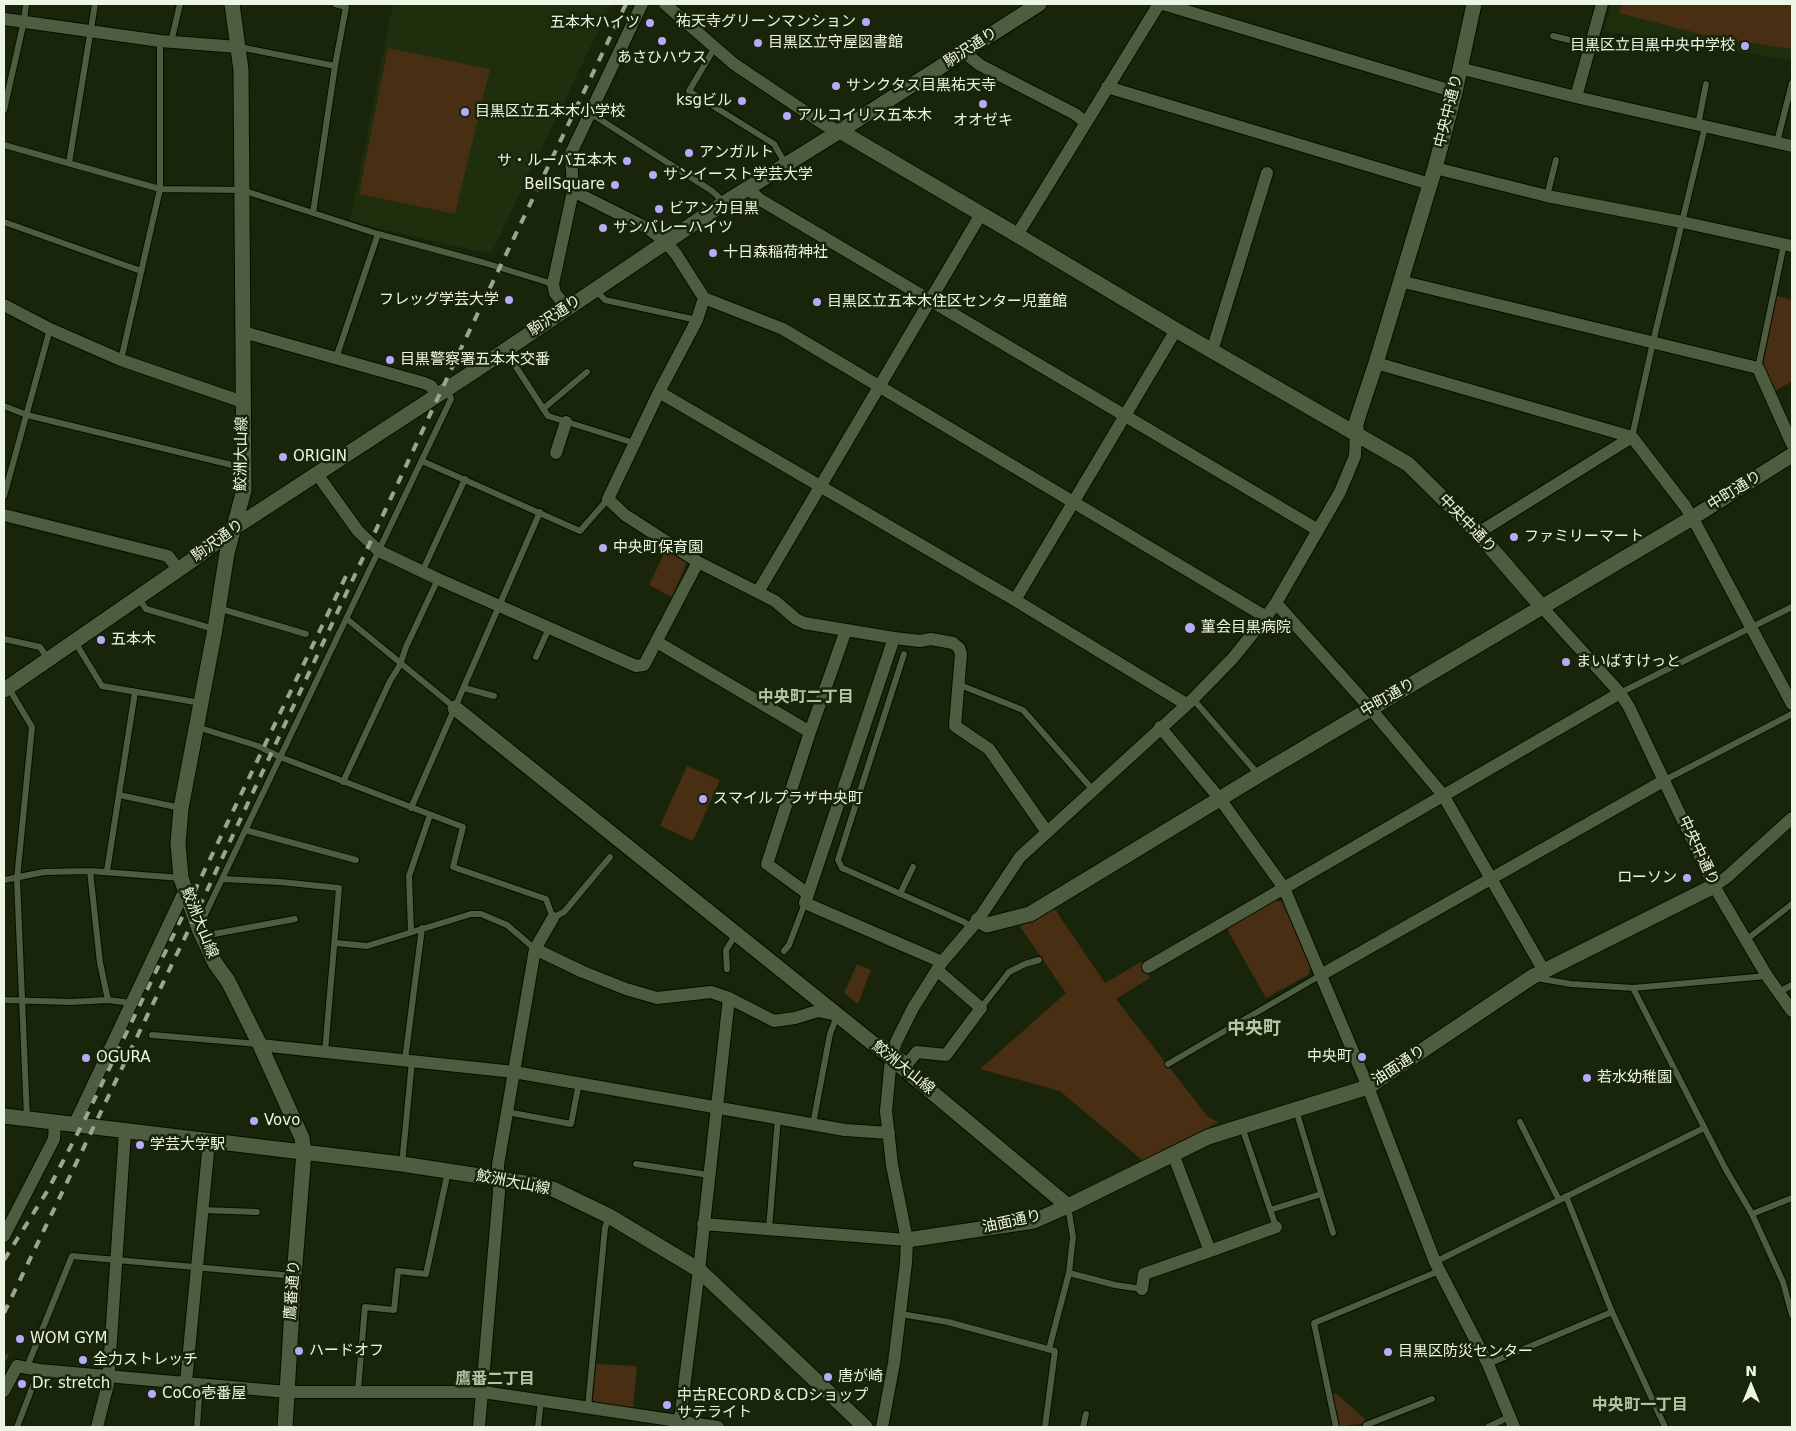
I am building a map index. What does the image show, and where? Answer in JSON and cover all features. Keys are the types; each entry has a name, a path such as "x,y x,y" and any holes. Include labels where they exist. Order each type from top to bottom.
{"main road":[{"name":"鮫洲大山線","path":"232,4 241,70 244,490 227,553 215,629 181,808 178,843 181,878 201,932 215,963 228,981 260,1045 302,1138 304,1152 402,1164 538,1185 553,1189 609,1216 700,1270 865,1427"},
{"name":"駒沢通り","path":"6,689 178,568 201,554 234,528 505,350 665,241 1039,4"},
{"name":"中央中通り","path":"1474,4 1455,92 1435,168 1376,363 1357,419 1356,433 1408,464 1478,533 1542,607"},
{"path":"840,131 1176,330 1356,433"},
{"name":"中町通り","path":"975,924 987,925 1030,914 1370,708 1692,518 1792,455"},
{"name":"鮫洲大山線","path":"455,708 837,1015 891,1055 1068,1206"},
{"name":"油面通り","path":"906,1240 1034,1221 1208,1137 1368,1087 1538,974 1714,886"},
{"path":"4,1116 304,1152"},
{"name":"鷹番通り","path":"284,1427 304,1152"}],"street":[{"path":"567,308 555,293 553,284 572,191 571,153 642,4"},
{"path":"665,4 734,64 825,125 840,131"},
{"path":"1017,235 1159,4"},
{"path":"1163,4 1455,92"},
{"path":"1576,97 1602,4"},
{"path":"4,19 90,32 238,47"},
{"path":"964,52 980,64 1076,114 1085,122"},
{"path":"1460,68 1576,97 1792,146"},
{"path":"1107,87 1430,184"},
{"path":"1435,168 1547,196 1788,245"},
{"path":"1212,351 1268,173"},
{"path":"748,188 759,199 1318,530"},
{"path":"572,191 647,228 665,241 676,254 704,298 783,329 879,388 1266,617"},
{"path":"758,592 981,214"},
{"path":"1400,281 1758,368 1792,444"},
{"path":"704,298 697,320 659,392 608,498 625,515 698,562 774,601 796,619 804,623 894,638 920,641 931,639 954,643 960,648 961,654 960,685 955,726 989,749 1047,832"},
{"path":"4,305 50,329 121,360 243,402"},
{"path":"1015,600 1176,330"},
{"path":"243,332 424,383 441,391"},
{"path":"1376,363 1632,437 1685,506 1753,628 1792,704"},
{"path":"659,392 1190,702"},
{"path":"556,453 566,422"},
{"path":"882,1427 901,1314 906,1240 892,1165 886,1111 891,1055 913,1008 939,966 975,924 1020,857 1160,727 1190,702 1233,658 1266,617 1340,492 1355,456 1356,433"},
{"path":"1478,533 1632,437"},
{"path":"317,474 358,531 379,551 422,572 636,666 644,666 698,562"},
{"path":"4,515 168,556 178,568"},
{"path":"1276,603 1370,708 1443,795 1492,879 1538,974"},
{"name":"中央中通り","path":"1542,607 1620,693 1630,707 1714,886 1768,976 1792,1011"},
{"path":"846,630 767,864 806,899 939,966 981,1008 946,1055 917,1052 906,1064 891,1055"},
{"path":"806,899 894,638"},
{"path":"657,642 810,732"},
{"path":"1148,968 1620,693"},
{"path":"1160,727 1220,799 1284,888 1368,1087 1437,1266 1488,1364 1511,1422"},
{"path":"1321,975 1665,780"},
{"name":"油面通り","path":"1714,886 1727,877 1792,818"},
{"path":"74,1125 182,896 186,894"},
{"path":"479,1427 499,1179 498,1165 535,950 553,918"},
{"path":"535,950 626,989 657,998 711,992 729,998 774,1021 795,1018 818,1011 837,1015"},
{"path":"679,1425 700,1270 729,998"},
{"path":"260,1045 514,1072 845,1130 889,1133"},
{"path":"4,1236 54,1139 56,1123"},
{"path":"97,1427 109,1375 125,1132"},
{"path":"186,1382 209,1142"},
{"path":"1172,1154 1210,1251"},
{"path":"704,1224 906,1240"},
{"path":"1142,1289 1144,1274 1276,1228"},
{"path":"4,1391 17,1366 287,1392 358,1390 483,1392 588,1407 679,1425 718,1427"}],"lane":[{"path":"4,110 26,4"},
{"path":"69,163 95,4"},
{"path":"121,360 160,189 166,41 180,4"},
{"path":"313,213 346,6 335,4"},
{"path":"1553,36 1590,45"},
{"path":"238,47 335,66"},
{"path":"715,47 689,92 774,144 786,165"},
{"path":"1778,142 1792,83"},
{"path":"1632,437 1682,222 1702,126 1706,84"},
{"path":"590,113 712,191 724,203"},
{"path":"4,145 160,189 242,190 378,234 485,263 553,284"},
{"path":"1547,196 1556,160"},
{"path":"4,222 141,271"},
{"path":"336,358 378,234"},
{"path":"1758,368 1788,245"},
{"path":"595,289 605,300 697,320"},
{"path":"4,496 50,329"},
{"path":"505,350 548,416 634,443"},
{"path":"543,409 588,372"},
{"path":"295,919 201,932 222,879 451,399 441,391"},
{"path":"4,406 27,415 244,468"},
{"path":"422,461 580,531 608,498"},
{"path":"422,572 465,479"},
{"path":"412,808 540,512"},
{"path":"343,782 390,681 400,665 406,647 438,579"},
{"path":"138,597 146,608 215,629"},
{"path":"218,608 306,634"},
{"path":"1620,693 1792,608"},
{"path":"347,620 455,708"},
{"path":"536,657 549,628"},
{"path":"4,639 40,647 48,659"},
{"path":"74,641 102,686 201,703"},
{"path":"904,654 838,860 842,868 964,922 975,924"},
{"path":"960,685 1023,710 1093,790"},
{"path":"464,688 494,696"},
{"path":"6,689 32,727 17,879 27,1120"},
{"path":"107,871 135,692"},
{"path":"1190,702 1259,775"},
{"path":"1665,780 1792,714"},
{"path":"197,727 258,746 280,757 343,782 463,827 453,867 546,899 553,918 564,912 610,858"},
{"path":"119,795 181,808"},
{"path":"411,932 409,876 430,815"},
{"path":"245,830 356,860"},
{"path":"900,894 912,867"},
{"path":"90,871 100,963 108,1000"},
{"path":"4,880 17,879 44,872 90,871 181,878"},
{"path":"222,879 339,888 336,943 325,1052"},
{"path":"784,951 789,945 806,899"},
{"path":"1746,940 1792,904"},
{"path":"336,943 367,946 471,914 481,914 508,925 535,950"},
{"path":"402,1164 409,1061 422,928"},
{"path":"726,968 726,950 736,934"},
{"path":"981,1008 1008,972 1039,960"},
{"path":"1538,974 1571,984 1633,988 1768,976"},
{"path":"1168,1064 1321,975"},
{"path":"1779,992 1792,985"},
{"path":"1633,988 1725,1168 1752,1214 1783,1282 1792,1315"},
{"path":"4,1000 71,1002 108,1000 131,1003"},
{"path":"813,1124 830,1034 837,1015"},
{"path":"152,1035 260,1045"},
{"path":"507,1112 571,1124 579,1083"},
{"path":"1296,1110 1333,1233"},
{"path":"769,1229 778,1118"},
{"path":"1520,1122 1559,1200"},
{"path":"1242,1127 1276,1228"},
{"path":"1336,1427 1314,1323 1437,1266 1566,1196 1704,1128"},
{"path":"636,1164 709,1175"},
{"path":"358,1390 365,1307 394,1310 398,1271 426,1274 448,1171"},
{"path":"1270,1210 1321,1194"},
{"path":"1566,1196 1612,1312 1665,1427"},
{"path":"1752,1214 1792,1198"},
{"path":"1050,1350 1069,1273 1073,1237 1068,1206"},
{"path":"202,1210 257,1212"},
{"path":"588,1407 605,1228 609,1216"},
{"path":"17,1427 33,1368 72,1256 294,1276"},
{"path":"1069,1273 1115,1285 1142,1289"},
{"path":"1488,1364 1612,1312"},
{"path":"901,1314 948,1322 1056,1351 1044,1427"},
{"path":"197,1427 200,1384"},
{"path":"1367,1427 1366,1425 1432,1399"},
{"path":"538,1427 541,1400"},
{"path":"1083,1427 1086,1414"},
{"path":"1488,1427 1511,1422"}],"shaded area":[{"name":"目黒区立五本木小学校","path":"393,4 611,4 491,254 350,220"},
{"name":"目黒区立目黒中央中学校","path":"1612,4 1792,4 1792,60 1604,31"},
{"name":"目黒区立目黒中央中学校","path":"1622,4 1792,4 1792,49 1712,37 1619,13"},
{"path":"388,48 490,69 455,214 359,194"},
{"path":"1777,296 1792,300 1792,381 1774,392 1762,368"},
{"path":"667,548 688,560 672,597 649,585"},
{"path":"687,766 720,780 693,841 660,826"},
{"path":"1275,900 1282,902 1311,966 1308,975 1266,998 1227,929"},
{"path":"1054,908 1105,983 1141,962 1150,978 1116,999 1208,1117 1219,1122 1143,1161 1060,1091 980,1069 1066,993 1019,925 1030,922"},
{"path":"857,964 871,970 858,1004 844,993"},
{"path":"596,1364 637,1366 633,1409 596,1403 593,1399"},
{"path":"1336,1393 1364,1418 1365,1423 1337,1427 1331,1395"}],"railway":[{"path":"4,1313 188,931 465,340 626,4"},
{"path":"4,1260 48,1190 85,1119 348,572"}],"place":[{"name":"祐天寺グリーンマンション","path":"866,22"},
{"name":"五本木ハイツ","path":"650,23"},
{"name":"あさひハウス","path":"662,41"},
{"name":"目黒区立守屋図書館","path":"758,43"},
{"name":"目黒区立目黒中央中学校","path":"1745,46"},
{"name":"サンクタス目黒祐天寺","path":"836,86"},
{"name":"ksgビル","path":"742,101"},
{"name":"オオゼキ","path":"983,104"},
{"name":"目黒区立五本木小学校","path":"465,112"},
{"name":"アルコイリス五本木","path":"787,116"},
{"name":"アンガルト","path":"689,153"},
{"name":"サ・ルーバ五本木","path":"627,161"},
{"name":"サンイースト学芸大学","path":"653,175"},
{"name":"BellSquare","path":"615,185"},
{"name":"ビアンカ目黒","path":"659,209"},
{"name":"サンバレーハイツ","path":"603,228"},
{"name":"十日森稲荷神社","path":"713,253"},
{"name":"フレッグ学芸大学","path":"509,300"},
{"name":"目黒区立五本木住区センター児童館","path":"817,302"},
{"name":"目黒警察署五本木交番","path":"390,360"},
{"name":"ORIGIN","path":"283,457"},
{"name":"ファミリーマート","path":"1514,537"},
{"name":"中央町保育園","path":"603,548"},
{"name":"菫会目黒病院","path":"1190,628"},
{"name":"五本木","path":"101,640"},
{"name":"まいばすけっと","path":"1566,662"},
{"name":"スマイルプラザ中央町","path":"703,799"},
{"name":"ローソン","path":"1687,878"},
{"name":"中央町","path":"1362,1057"},
{"name":"OGURA","path":"86,1058"},
{"name":"若水幼稚園","path":"1587,1078"},
{"name":"Vovo","path":"254,1121"},
{"name":"学芸大学駅","path":"140,1145"},
{"name":"WOM GYM","path":"20,1339"},
{"name":"ハードオフ","path":"299,1351"},
{"name":"目黒区防災センター","path":"1388,1352"},
{"name":"全力ストレッチ","path":"83,1360"},
{"name":"唐が崎","path":"828,1377"},
{"name":"Dr. stretch","path":"22,1384"},
{"name":"CoCo壱番屋","path":"152,1394"},
{"name":"中古RECORD＆CDショップ サテライト","path":"667,1405"}],"district":[{"name":"中央町二丁目","path":"806,698"},
{"name":"中央町","path":"1254,1029"},
{"name":"鷹番二丁目","path":"495,1380"},
{"name":"中央町一丁目","path":"1640,1406"}]}
